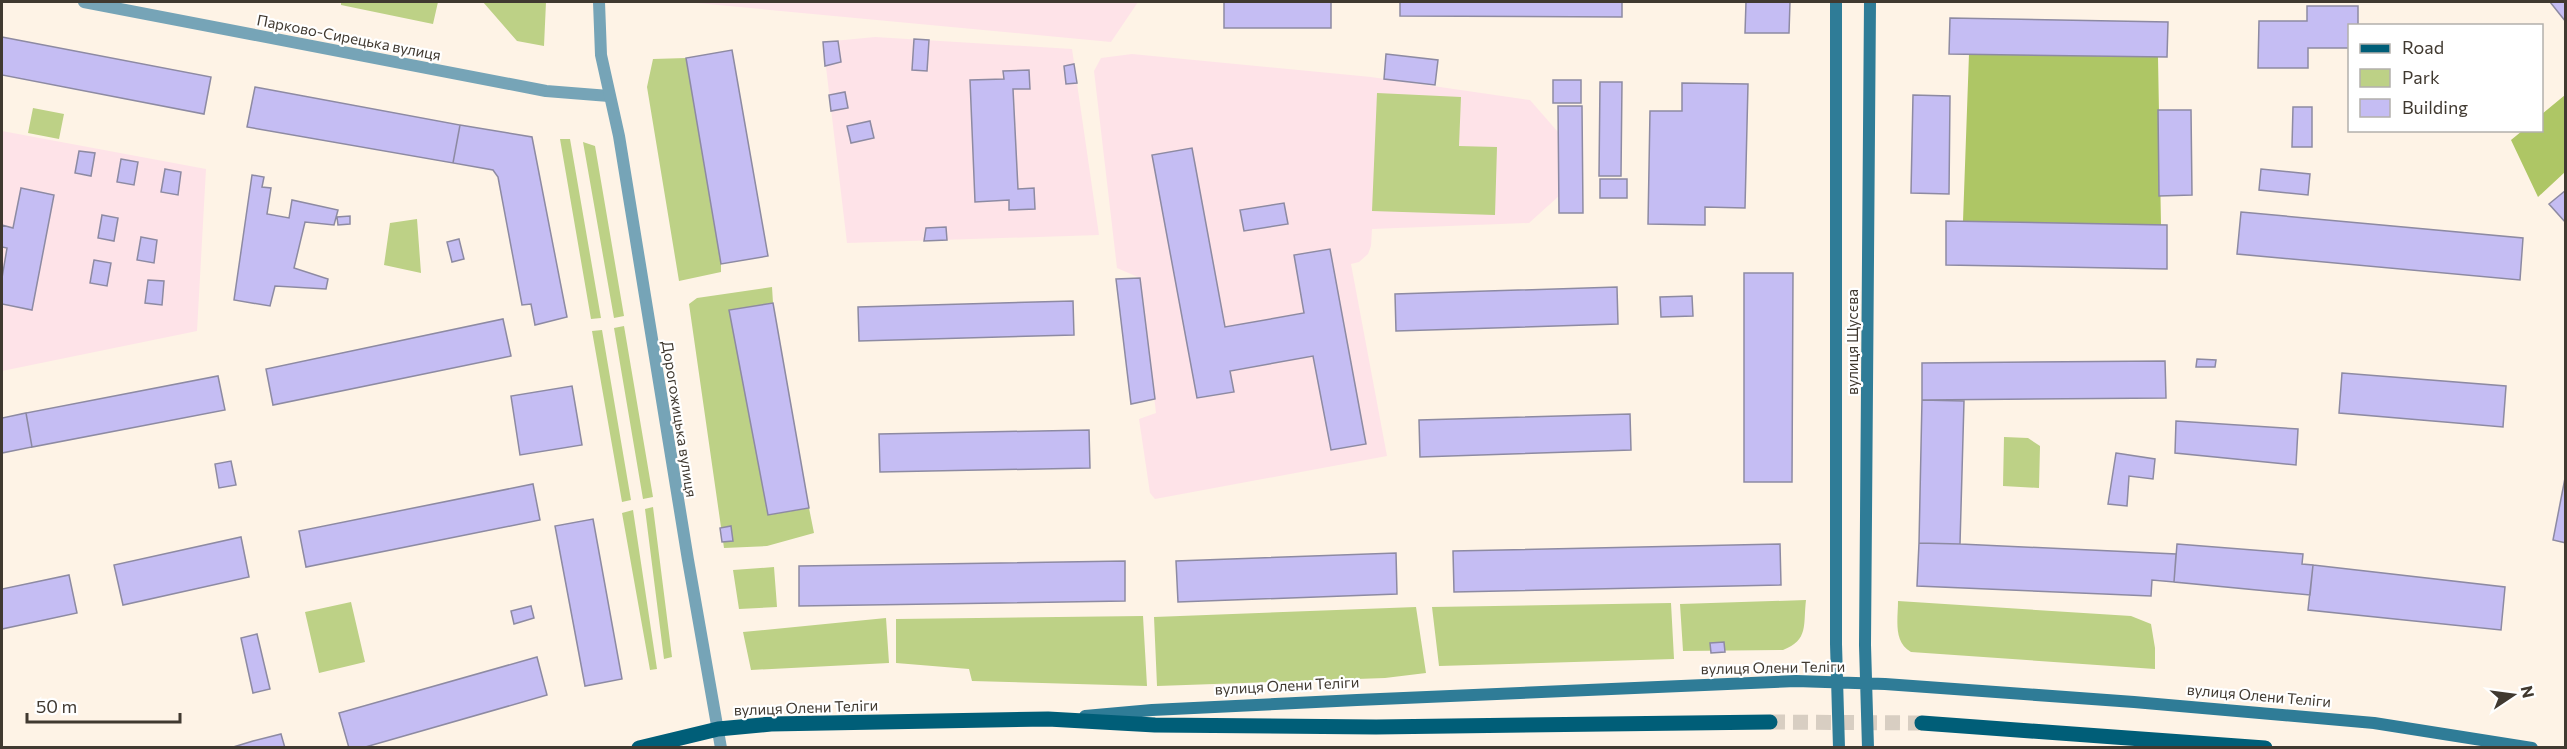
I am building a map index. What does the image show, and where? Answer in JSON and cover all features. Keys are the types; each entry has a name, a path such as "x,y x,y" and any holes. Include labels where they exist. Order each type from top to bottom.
{"main road":[{"name":"вулиця Щусєва","path":"1836,2 1835,536 1839,747"},
{"name":"вулиця Щусєва","path":"1868,747 1870,2"},
{"name":"вулиця Олени Теліги","path":"639,747 718,729 771,724 1048,719 1152,710 1796,681 1867,683 2145,703 2374,723 2532,747"},
{"name":"вулиця Олени Теліги","path":"1048,719 1155,725 1376,727 1770,722"},
{"path":"1922,723 2265,747"}],"street":[{"name":"Парково-Сирецька вулиця","path":"84,2 546,91 609,96"},
{"name":"Дорогожицька вулиця","path":"599,2 601,55 619,136 721,747"}],"shaded area":[{"path":"686,2 1138,2 1111,42"},
{"path":"875,37 1072,49 1099,235 847,243 823,42"},
{"path":"1132,54 1371,77 1530,100 1558,132 1559,196 1529,223 1372,229 1368,254 1359,262 1351,264 1387,456 1155,499 1150,493 1139,419 1156,413 1140,278 1117,268 1094,71 1101,58"},
{"path":"2,131 206,169 197,331 2,371"}],"green space":[{"path":"341,2 438,2 433,24 341,5"},
{"path":"483,2 546,2 544,46 517,41"},
{"path":"1969,54 2158,57 2161,225 1963,221"},
{"path":"686,58 721,272 679,281 647,87 653,59"},
{"path":"1377,93 1461,97 1459,146 1497,147 1495,215 1372,211"},
{"path":"2565,95 2565,172 2538,197 2511,140 2521,132 2543,132 2543,113"},
{"path":"33,108 64,114 59,139 28,133"},
{"path":"560,139 570,139 601,318 591,319"},
{"path":"583,142 595,146 624,316 614,318"},
{"path":"417,219 421,273 384,265 390,223"},
{"path":"772,287 773,303 730,310 768,515 809,508 814,533 767,546 724,548 689,304 697,298"},
{"path":"624,326 653,497 643,499 614,328"},
{"path":"602,330 631,500 622,502 592,331"},
{"path":"2004,437 2028,438 2040,446 2039,488 2003,486"},
{"path":"653,507 672,657 664,659 645,509"},
{"path":"633,510 657,669 650,670 622,513"},
{"path":"774,567 777,607 739,609 733,570"},
{"path":"1806,600 1801,636 1783,650 1683,651 1680,604"},
{"path":"1898,601 2131,616 2151,624 2155,648 2155,669 1911,652 1905,648 1899,636"},
{"path":"351,602 365,662 319,673 305,612"},
{"path":"1671,603 1674,659 1439,666 1432,607"},
{"path":"1416,607 1426,673 1385,678 1157,686 1154,617"},
{"path":"1143,616 1147,686 972,681 969,669 896,663 896,619"},
{"path":"886,618 889,663 751,670 743,632"}],"building":[{"path":"1224,2 1331,2 1331,28 1224,28"},
{"path":"1400,2 1622,2 1622,17 1400,16"},
{"path":"1746,2 1790,2 1789,33 1745,33"},
{"path":"2550,2 2566,2 2566,22"},
{"path":"2307,6 2358,6 2358,24 2348,24 2348,48 2308,48 2308,68 2258,68 2259,21 2307,21"},
{"path":"1950,18 2168,22 2167,57 1949,54"},
{"path":"2,37 211,77 204,114 2,75"},
{"path":"914,39 929,40 927,71 912,70"},
{"path":"838,41 841,62 825,66 823,42"},
{"path":"732,50 768,256 721,264 686,58"},
{"path":"1386,54 1438,60 1435,85 1384,79"},
{"path":"1074,64 1077,83 1066,84 1064,66"},
{"path":"1029,70 1030,89 1013,89 1018,189 1034,188 1035,209 1009,210 1009,200 975,202 970,80 1004,79 1003,71"},
{"path":"1553,80 1581,80 1581,103 1553,103"},
{"path":"1600,82 1622,82 1621,176 1599,176"},
{"path":"1682,83 1748,84 1745,208 1705,207 1705,225 1648,224 1650,111 1682,111"},
{"path":"255,87 460,125 453,163 247,127"},
{"path":"845,92 848,108 831,111 829,95"},
{"path":"1913,95 1950,96 1949,194 1911,193"},
{"path":"1558,106 1582,106 1583,213 1559,213"},
{"path":"2293,107 2312,107 2312,147 2292,147"},
{"path":"2158,110 2191,110 2192,195 2159,196"},
{"path":"870,121 874,138 851,143 847,126"},
{"path":"460,125 532,137 567,317 535,325 531,304 522,305 498,177 493,170 453,163"},
{"path":"1192,148 1225,327 1304,313 1294,255 1330,249 1366,444 1331,450 1313,356 1230,371 1234,392 1197,398 1152,155"},
{"path":"79,151 95,153 91,176 75,173"},
{"path":"121,159 138,162 134,185 117,182"},
{"path":"165,169 181,172 178,195 161,192"},
{"path":"2261,169 2310,174 2308,195 2259,190"},
{"path":"252,175 264,177 262,187 271,188 267,214 289,218 292,200 338,210 334,225 305,222 294,268 328,279 326,289 275,286 270,306 234,300"},
{"path":"1600,179 1627,179 1627,198 1600,198"},
{"path":"21,188 54,195 32,310 2,304 2,278 7,248 2,247 2,225 13,228"},
{"path":"2566,190 2566,223 2549,204"},
{"path":"1284,203 1288,224 1244,231 1240,210"},
{"path":"2241,212 2523,238 2520,280 2237,254"},
{"path":"102,215 118,218 114,241 98,238"},
{"path":"350,216 350,224 338,225 337,217"},
{"path":"1946,221 2167,225 2167,269 1946,265"},
{"path":"946,227 947,240 924,241 926,228"},
{"path":"141,237 157,240 154,263 137,260"},
{"path":"459,239 464,259 452,262 447,242"},
{"path":"94,260 111,263 107,286 90,283"},
{"path":"1744,273 1793,273 1792,482 1744,482"},
{"path":"1140,278 1155,399 1131,404 1116,279"},
{"path":"148,280 164,281 162,305 145,303"},
{"path":"1617,287 1618,324 1396,331 1395,294"},
{"path":"1692,296 1693,316 1661,317 1660,297"},
{"path":"1073,301 1074,335 859,341 858,307"},
{"path":"773,303 809,508 768,515 729,310"},
{"path":"503,319 511,356 273,405 266,369"},
{"path":"2197,359 2216,360 2215,367 2196,367"},
{"path":"2165,361 2166,398 1922,400 1922,363"},
{"path":"2342,373 2506,386 2503,427 2339,413"},
{"path":"218,376 225,410 32,447 26,413"},
{"path":"572,386 582,445 520,455 511,396"},
{"path":"1922,400 1964,401 1960,544 1919,543"},
{"path":"26,413 32,447 2,453 2,418"},
{"path":"1630,414 1631,450 1420,457 1419,420"},
{"path":"2176,421 2298,429 2296,465 2175,453"},
{"path":"1089,430 1090,468 880,472 879,434"},
{"path":"2116,453 2155,459 2153,479 2129,476 2127,506 2108,504"},
{"path":"231,461 236,485 219,488 215,464"},
{"path":"2566,473 2566,543 2553,540"},
{"path":"533,484 540,520 306,567 299,531"},
{"path":"593,519 622,679 585,686 555,526"},
{"path":"731,526 733,541 722,542 720,528"},
{"path":"241,537 249,577 123,605 114,565"},
{"path":"1919,543 2176,554 2174,582 2152,580 2151,596 1917,586"},
{"path":"1780,544 1781,585 1454,592 1453,551"},
{"path":"2177,544 2303,554 2302,564 2313,565 2310,595 2174,582"},
{"path":"1396,553 1397,594 1178,602 1176,561"},
{"path":"1125,561 1125,601 799,606 799,566"},
{"path":"2313,565 2505,587 2501,630 2308,610"},
{"path":"69,575 77,613 2,629 2,589"},
{"path":"531,606 534,618 514,624 511,611"},
{"path":"257,634 270,689 253,693 241,638"},
{"path":"1724,642 1725,652 1711,653 1710,643"},
{"path":"537,657 547,695 362,748 349,748 339,713"},
{"path":"281,734 285,748 230,748 253,741"}],"tunnel":[{"path":"1770,722 1922,723"}]}
